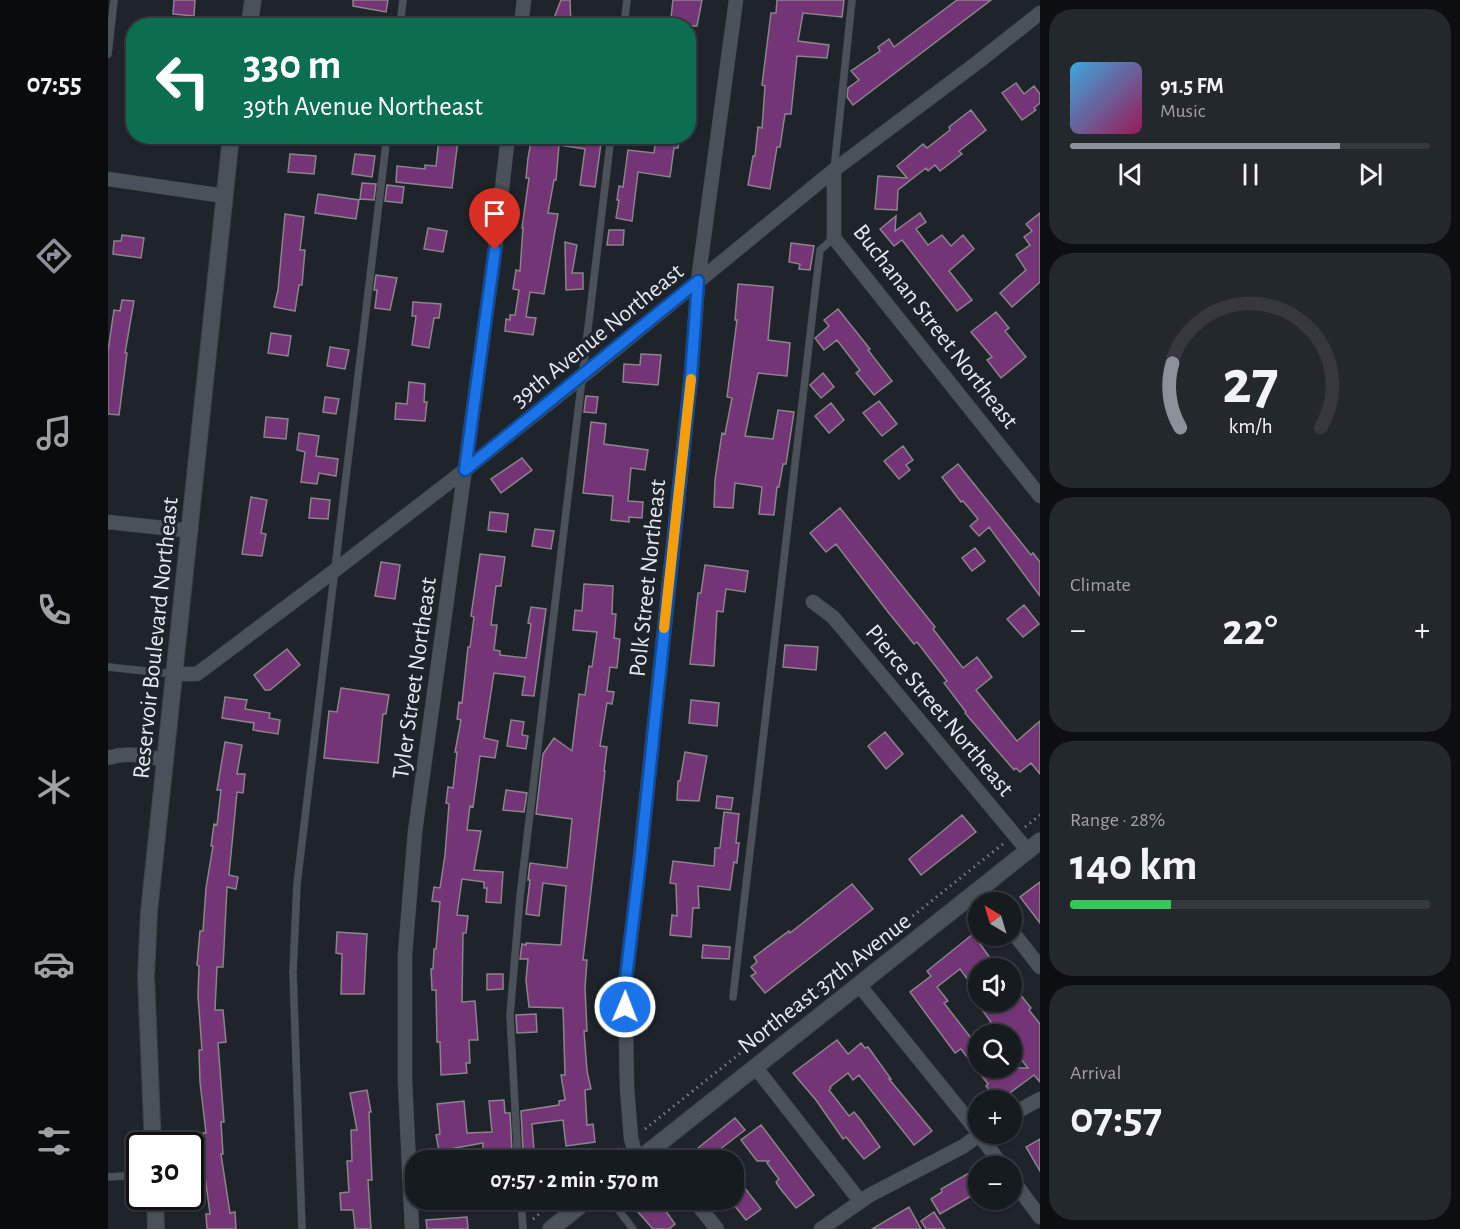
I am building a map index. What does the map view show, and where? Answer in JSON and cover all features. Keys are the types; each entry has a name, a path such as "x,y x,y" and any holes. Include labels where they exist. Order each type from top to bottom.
{"street":[{"path":"250,18 253,0"},
{"path":"522,18 524,0"},
{"name":"Polk Street Northeast","path":"634,1150 627,1088 625,986 639,874 691,376 698,281 736,0"},
{"name":"39th Avenue Northeast","path":"174,674 197,674 334,572 583,376 834,170 1040,13"},
{"name":"Reservoir Boulevard Northeast","path":"152,1132 146,976 149,912 230,144"},
{"name":"Tyler Street Northeast","path":"412,1229 405,1081 405,954 416,832 494,261 507,144"},
{"name":"Buchanan Street Northeast","path":"834,170 834,238 1040,496"},
{"path":"108,179 224,196"},
{"path":"108,522 191,531"},
{"name":"Pierce Street Northeast","path":"813,602 833,617 1034,846"},
{"path":"108,758 131,754 166,760"},
{"name":"Northeast 37th Avenue","path":"664,1150 756,1068 1034,846"},
{"path":"1022,944 1040,967"},
{"path":"859,985 968,1120"},
{"path":"756,1068 860,1202"},
{"path":"1022,1109 1040,1099"},
{"path":"821,1229 860,1202 968,1143"},
{"path":"1022,1193 1040,1217"},
{"path":"155,1210 156,1229"},
{"path":"551,1229 575,1210"},
{"path":"702,1210 717,1229"}],"lane":[{"path":"108,54 114,0"},
{"path":"401,18 403,0"},
{"path":"625,18 627,0"},
{"path":"834,170 852,0"},
{"path":"302,1229 293,961 297,884 386,144"},
{"path":"517,1150 510,1015 520,897 610,144"},
{"path":"733,997 820,250 834,238"},
{"path":"108,667 174,674"},
{"path":"108,1177 126,1176"},
{"path":"522,1210 523,1228"},
{"path":"619,1210 633,1229"}],"path":[{"path":"1020,830 1040,815"},
{"path":"643,1131 999,848"},
{"path":"523,1228 544,1210"}],"building":[{"path":"174,0 195,0 194,16 173,14"},
{"path":"353,0 388,0 386,12 353,6"},
{"path":"561,0 570,0 571,18 554,18"},
{"path":"673,0 702,0 697,26 696,18 671,18"},
{"path":"777,0 844,0 842,17 803,13 798,41 829,45 827,58 797,56 791,114 785,114 770,189 748,185 753,156 755,156 758,127 762,128 765,86 762,85 771,13 776,13"},
{"path":"957,0 991,0 853,105 847,97 848,88 859,80 851,71 880,51 878,47 889,39 894,47"},
{"path":"1016,83 1024,94 1034,86 1040,94 1040,103 1034,108 1036,110 1022,120 1002,93"},
{"path":"971,110 986,130 959,151 962,154 940,171 935,165 928,171 926,168 898,190 897,210 875,209 878,176 907,178 897,166 923,144 927,148"},
{"path":"438,144 458,144 452,188 396,182 397,166 425,169 425,165 436,166"},
{"path":"531,144 601,144 595,187 580,185 585,149 559,145 556,180 554,180 548,213 558,214 544,294 530,292 526,317 536,318 533,335 505,331 506,319 510,320 510,315 515,315 519,290 513,289 516,270 520,271 522,228 529,178 526,178"},
{"path":"650,144 679,144 678,148 674,148 670,177 638,172 632,221 616,218 619,186 623,187 628,150 654,153 655,145"},
{"path":"290,154 316,156 314,174 288,172"},
{"path":"355,154 375,156 372,177 352,174"},
{"path":"362,183 376,184 374,200 360,199"},
{"path":"387,185 404,187 402,203 385,201"},
{"path":"318,194 359,200 356,219 315,213"},
{"path":"920,213 926,222 916,229 928,245 942,235 951,246 963,235 974,249 949,271 972,300 957,311 902,240 894,246 880,229 896,216 895,231"},
{"path":"1040,213 1040,282 1012,307 1000,293 1026,270 1016,255 1030,245 1024,237 1032,231 1026,224"},
{"path":"285,214 304,217 300,250 305,250 302,285 299,285 295,311 274,307 278,290"},
{"path":"428,228 447,231 443,252 424,249"},
{"path":"609,230 624,230 623,245 607,245"},
{"path":"122,235 144,238 141,258 113,254 114,241 121,241"},
{"path":"565,242 577,245 572,273 583,273 583,289 566,290"},
{"path":"791,243 814,246 810,270 799,269 800,264 789,262"},
{"path":"376,275 397,278 390,310 375,308"},
{"path":"738,284 773,287 768,340 790,343 787,376 758,373 745,436 773,439 778,410 794,412 786,464 783,464 779,487 777,487 774,515 759,514 762,487 735,483 733,508 714,507 715,480 722,433 725,434 732,398 727,397 737,320 735,320"},
{"path":"122,300 134,301 125,353 127,353 119,415 108,414 108,351 114,310 120,311"},
{"path":"413,302 441,304 439,318 434,318 429,348 412,345 416,316 412,316"},
{"path":"838,309 892,381 874,395 856,373 860,370 837,340 824,350 815,338 829,326 824,320"},
{"path":"996,312 1009,328 1005,331 1026,357 1001,378 987,360 992,357 971,332"},
{"path":"271,333 291,336 288,356 268,353"},
{"path":"330,347 349,350 345,369 327,366"},
{"path":"641,354 661,355 658,385 623,382 624,364 640,365"},
{"path":"823,373 834,387 821,398 810,385"},
{"path":"409,382 425,384 424,402 427,402 425,421 395,419 396,403 407,404"},
{"path":"586,396 598,397 596,413 584,412"},
{"path":"325,397 339,399 336,414 323,412"},
{"path":"879,401 897,424 882,436 863,413"},
{"path":"831,403 844,420 829,433 815,416"},
{"path":"266,417 288,419 286,439 264,437"},
{"path":"591,422 606,424 604,444 648,450 645,470 631,468 628,501 643,502 642,518 629,517 629,522 611,520 613,496 583,493"},
{"path":"299,433 319,436 316,456 338,459 336,476 319,473 317,484 301,482 305,452 297,450"},
{"path":"903,446 913,460 906,465 910,470 899,479 884,461"},
{"path":"522,458 532,470 501,493 491,479"},
{"path":"958,464 1031,555 1033,553 1040,562 1040,596 989,527 979,536 970,526 978,519 963,501 961,502 942,477"},
{"path":"251,497 267,500 261,533 266,534 262,556 242,554"},
{"path":"311,498 330,500 328,519 309,518"},
{"path":"840,508 935,627 933,629 963,668 977,657 992,677 976,690 1017,741 1040,721 1040,774 1031,763 1020,772 1016,768 1014,770 965,713 944,683 947,681 917,642 914,644 888,612 836,544 826,552 810,533"},
{"path":"490,512 508,514 506,532 488,530"},
{"path":"535,529 554,531 551,549 532,546"},
{"path":"975,548 985,561 972,571 962,558"},
{"path":"480,554 505,557 501,586 496,586 491,625 497,625 494,650 500,651 500,655 526,658 531,607 546,609 534,696 522,695 525,677 494,673 484,738 498,741 495,758 480,756 473,807 470,806 467,830 481,831 474,870 503,872 501,903 486,902 487,888 484,888 484,882 462,879 457,915 468,916 466,933 463,933 462,1002 475,1001 478,1040 469,1040 470,1063 466,1063 467,1073 441,1075 440,1042 437,1042 436,990 432,990 431,969 433,969 434,949 436,949 440,902 432,901 434,887 440,888 445,855 449,804 446,803 448,787 453,788 457,752 455,752 461,720 457,719 459,702 462,703 468,647 470,647 474,617 471,616"},
{"path":"381,562 400,565 395,599 375,596"},
{"path":"705,565 748,571 745,592 726,589 723,612 717,611 714,666 690,664 698,593 701,593"},
{"path":"584,584 613,586 612,614 616,614 614,638 620,639 617,668 610,667 607,691 614,692 612,704 607,703 600,746 607,747 583,960 587,960 585,988 587,1031 584,1031 587,1071 591,1089 585,1090 587,1125 593,1124 595,1142 566,1146 563,1120 532,1124 534,1150 523,1150 521,1111 559,1105 559,1101 565,1100 561,1075 565,1075 563,1008 529,1007 526,980 528,959 520,959 522,944 561,945 566,886 543,883 539,916 526,914 530,880 528,880 530,863 567,868 572,819 536,814 543,754 554,738 572,751 579,694 585,695 589,666 592,667 597,632 573,630 575,610 582,611"},
{"path":"1024,605 1039,624 1023,637 1007,619"},
{"path":"785,645 818,647 816,670 783,667"},
{"path":"287,649 300,665 270,690 265,690 254,675"},
{"path":"341,688 389,695 386,714 383,714 378,763 324,758 329,711 337,712"},
{"path":"225,697 247,700 245,709 270,713 269,718 280,720 278,734 253,730 254,723 222,718"},
{"path":"691,700 719,703 717,726 689,723"},
{"path":"511,720 524,722 522,735 528,736 526,749 507,746"},
{"path":"885,732 903,754 886,769 868,746"},
{"path":"225,742 242,745 237,774 245,774 243,793 237,792 229,875 238,877 236,889 227,887 223,967 217,967 215,1010 223,1010 226,1042 218,1043 224,1122 221,1122 223,1154 221,1154 230,1213 235,1212 236,1229 207,1229 206,1214 210,1214 205,1176 204,1133 206,1133 200,1082 199,1050 202,1050 198,996 199,966 197,965 200,931 203,931 214,824 217,825 221,790 217,790"},
{"path":"685,752 707,756 699,801 677,800 678,781 680,781"},
{"path":"506,790 527,793 524,812 503,810"},
{"path":"717,796 733,798 731,810 716,808"},
{"path":"724,812 739,814 736,843 739,843 737,863 734,862 730,890 698,886 699,908 693,908 691,937 670,935 672,915 677,916 676,884 670,883 673,861 714,866 715,848 720,848"},
{"path":"962,815 976,832 921,875 909,859"},
{"path":"1040,882 1040,923 1022,900 1022,896"},
{"path":"852,884 873,909 765,993 751,976 756,973 751,967 757,962 754,957 789,931 790,933"},
{"path":"337,932 367,934 364,994 341,994 342,954 336,953"},
{"path":"968,938 968,946 982,946 990,958 968,958 968,980 960,969 937,987 948,1001 944,1003 968,1034 968,1058 961,1049 955,1053 910,992 931,976 927,971"},
{"path":"703,945 730,947 729,959 702,958"},
{"path":"487,974 503,974 503,989 487,990"},
{"path":"1022,997 1040,1024 1040,1082 1034,1075 1014,1090 989,1090 986,1086 988,1084 983,1078 1022,1078 1022,1068 1028,1068 1022,1061 1022,1024 988,1024 991,1022 984,1012 1022,1012"},
{"path":"536,1014 537,1032 517,1033 516,1015"},
{"path":"837,1040 848,1054 861,1043 865,1048 868,1047 891,1079 889,1079 932,1131 914,1145 859,1075 853,1080 848,1073 829,1090 849,1116 854,1112 880,1147 864,1159 846,1137 843,1139 816,1100 793,1073"},
{"path":"367,1090 371,1112 369,1112 372,1180 368,1180 371,1229 355,1229 353,1210 341,1210 340,1193 349,1192 347,1161 352,1161 351,1130 357,1130 350,1093"},
{"path":"504,1100 505,1113 510,1113 512,1150 483,1150 483,1143 439,1150 436,1135 440,1134 437,1104 464,1101 467,1133 492,1132 489,1101"},
{"path":"735,1118 745,1130 719,1150 695,1150"},
{"path":"761,1125 814,1195 796,1208 776,1182 779,1179 767,1163 769,1161 757,1161 741,1140"},
{"path":"1040,1139 1040,1171 1026,1147"},
{"path":"968,1174 968,1198 940,1214 931,1199 942,1192 941,1189"},
{"path":"744,1187 761,1209 746,1220 738,1210 744,1210"},
{"path":"909,1207 921,1229 872,1229"},
{"path":"665,1210 675,1224 669,1229 653,1229 638,1212"},
{"path":"934,1212 945,1229 926,1229 921,1221"},
{"path":"467,1217 468,1229 427,1229 426,1220"}],"slow traffic":[{"path":"664,628 691,379"}],"route":[{"path":"495,250 465,470 698,281 691,376 625,986 625,1007"}]}
